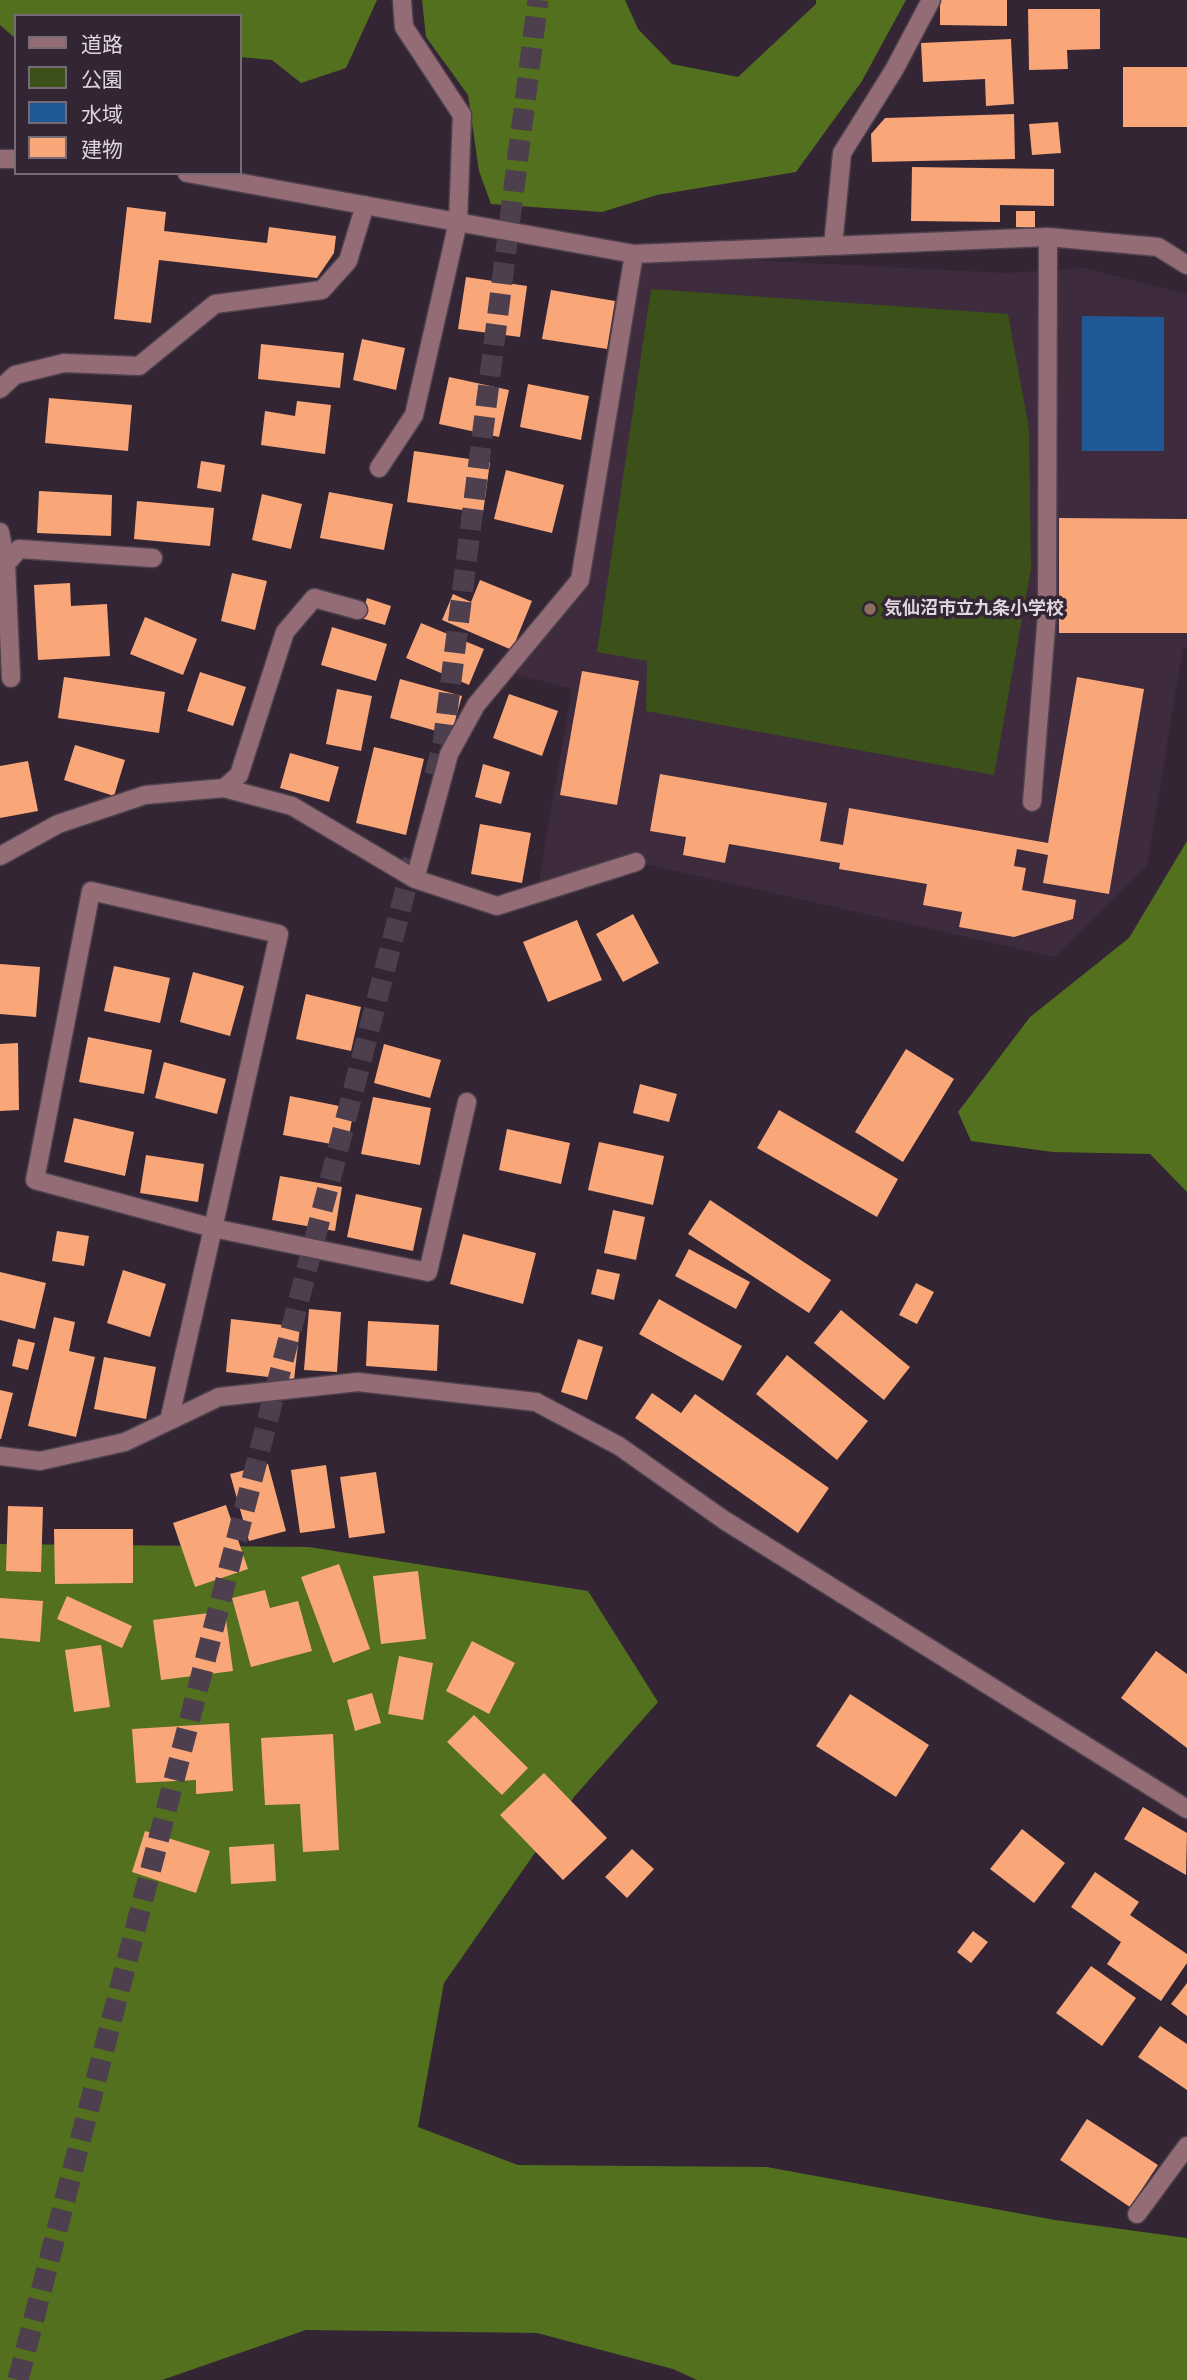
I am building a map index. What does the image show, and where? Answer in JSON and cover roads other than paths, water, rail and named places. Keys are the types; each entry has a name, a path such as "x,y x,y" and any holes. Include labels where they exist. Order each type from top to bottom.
{"street":[{"path":"379,468 414,415 458,222 462,116 404,27 402,0"},
{"path":"833,246 842,153 894,70 930,0"},
{"path":"198,175 634,254 1048,237 1158,247 1187,265"},
{"path":"0,389 15,375 64,363 139,366 215,304 322,290 348,261 365,205"},
{"path":"1032,802 1047,614 1048,237"},
{"path":"415,878 449,754 469,717 580,580 634,254"},
{"path":"0,532 11,678"},
{"path":"3,564 19,549 153,558"},
{"path":"224,788 239,775 285,632 314,598 358,610"},
{"path":"0,856 58,824 145,795 224,788 292,806 415,878 497,906 636,862"},
{"path":"169,1421 213,1228 279,934 91,891 35,1181 213,1228 428,1272 467,1102"},
{"path":"0,1456 40,1461 125,1442 219,1397 358,1382 536,1402 618,1446 724,1520 1187,1810"},
{"path":"1137,2214 1187,2146"}],"water":[{"path":"1082,316 1164,317 1164,451 1082,451"}],"tunnel":[{"path":"435,775 443,743 538,0"},
{"path":"18,2380 414,857"}],"place":[{"name":"気仙沼市立九条小学校","path":"870,609"}]}
